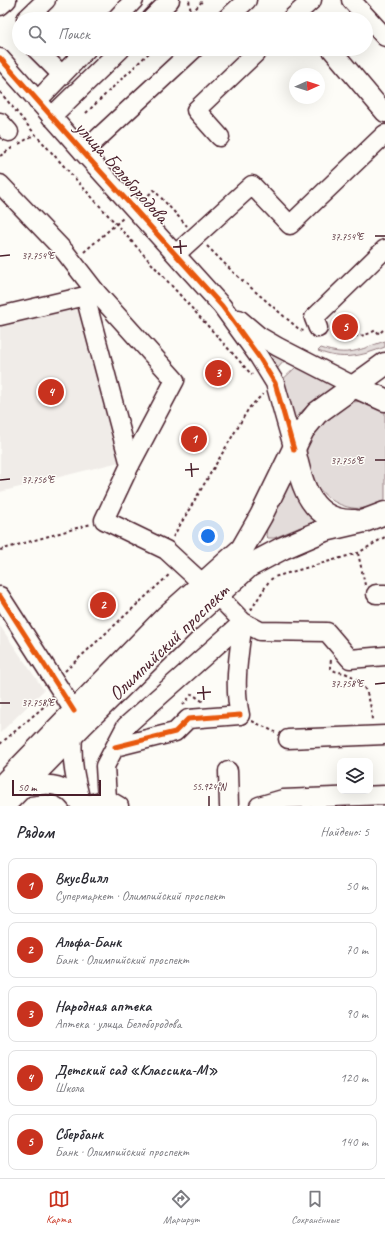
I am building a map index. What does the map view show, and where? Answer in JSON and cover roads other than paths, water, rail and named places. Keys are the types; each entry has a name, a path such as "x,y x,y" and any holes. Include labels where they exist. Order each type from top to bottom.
{"main road":[{"name":"Олимпийский проспект","path":"10,788 73,735 188,621 242,549 261,516 303,430 317,413 385,364"},
{"path":"354,386 385,400"},
{"name":"Олимпийский проспект","path":"294,450 303,485 311,501 322,512 336,519 344,522 364,521"},
{"name":"Олимпийский проспект","path":"3,806 10,788 74,711 167,616 249,566 283,548 325,530 364,521 385,513"}],"street":[{"path":"0,6 7,0"},
{"path":"33,12 46,0"},
{"path":"123,12 134,0"},
{"path":"158,12 170,0"},
{"path":"234,12 247,0"},
{"path":"351,0 362,12"},
{"path":"373,24 385,37"},
{"path":"43,56 62,75"},
{"path":"37,101 80,56"},
{"path":"52,117 114,56"},
{"path":"83,152 186,56"},
{"path":"220,137 196,110 253,56"},
{"path":"337,56 385,113"},
{"name":"улица Белобородова","path":"0,58 222,306"},
{"path":"176,254 252,185 290,225 385,134"},
{"path":"0,184 72,262 90,294 175,380 130,465 104,520 166,550 243,622 260,631 328,632 350,659 385,656"},
{"path":"312,330 314,318 385,249"},
{"path":"0,316 90,294"},
{"path":"90,294 130,465"},
{"path":"222,306 259,336 354,386"},
{"path":"222,306 259,357 275,383 294,450"},
{"path":"0,596 74,711"},
{"path":"115,747 175,732 188,719 240,715 238,706 237,664 243,622"},
{"path":"82,806 113,803 105,766 126,726 243,622"},
{"path":"73,735 72,760 74,775 82,806"},
{"path":"288,739 379,735"},
{"path":"228,771 229,806"},
{"path":"10,788 46,784 54,785 67,790 82,806"},
{"path":"259,806 283,799 385,795"}],"place":[{"name":"Сбербанк","path":"345,327"},
{"name":"Народная аптека","path":"218,373"},
{"name":"Детский сад «Классика-М»","path":"51,392"},
{"name":"ВкусВилл","path":"194,439"},
{"name":"Альфа-Банк","path":"103,605"}]}
